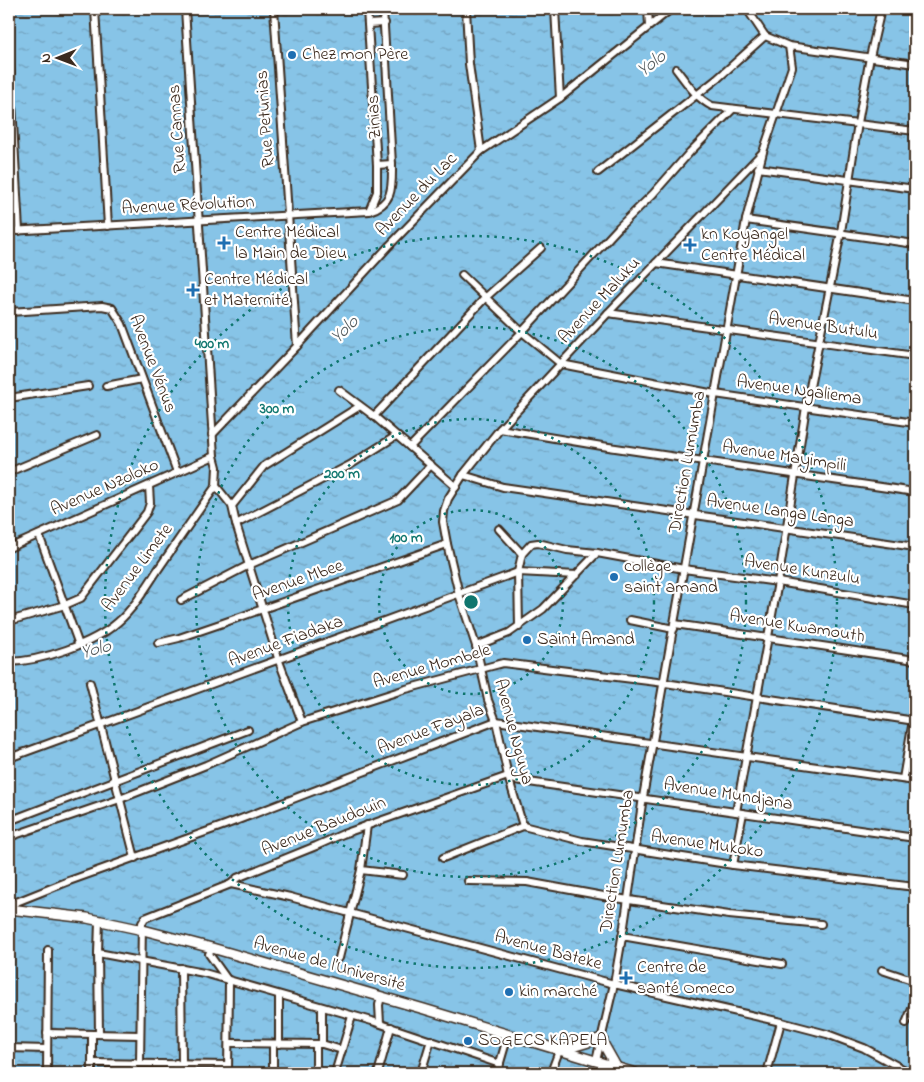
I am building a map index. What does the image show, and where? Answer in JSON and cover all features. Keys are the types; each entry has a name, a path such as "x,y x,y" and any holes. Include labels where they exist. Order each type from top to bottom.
{"main road":[{"name":"Avenue de l’Université","path":"9,907 99,921 212,948 635,1073"},
{"path":"559,1051 602,1038 617,1068"}],"street":[{"path":"95,9 108,226"},
{"name":"Rue Cannas","path":"185,9 214,456"},
{"name":"Rue Petunias","path":"274,9 297,346"},
{"path":"367,9 378,192 369,211"},
{"name":"Zinias","path":"369,211 384,205 390,196 392,185 383,9"},
{"path":"466,9 469,64 481,151"},
{"path":"555,9 560,98"},
{"path":"648,9 649,26"},
{"name":"Avenue du Lac","path":"212,435 388,247 481,151 560,98 671,9"},
{"path":"733,865 745,757 778,582 806,407 828,289 841,232 858,123 880,9"},
{"path":"747,10 765,36 789,46 915,64"},
{"path":"368,24 384,23"},
{"path":"598,172 696,94 718,79 765,36"},
{"name":"Direction Lumumba","path":"596,1061 623,935 643,797 665,683 746,220 758,168 792,67 789,46"},
{"path":"9,50 18,231"},
{"path":"676,69 696,94 712,106 858,123 915,132"},
{"path":"410,447 522,332 612,234 653,194 690,152 733,109"},
{"name":"Avenue Maluku","path":"463,475 500,429 608,312 763,152"},
{"path":"377,165 392,164"},
{"path":"758,168 915,189"},
{"name":"Avenue Révolution","path":"9,231 369,211"},
{"path":"746,220 915,244"},
{"path":"374,416 485,298 541,248"},
{"path":"656,263 915,300"},
{"path":"462,275 522,332 561,364"},
{"name":"Avenue Vénus","path":"9,312 102,306 112,308 122,324 177,472"},
{"name":"Avenue Butulu","path":"608,312 915,356"},
{"name":"Avenue Ngaliema","path":"561,364 715,394 915,424"},
{"path":"106,386 142,378"},
{"path":"9,398 88,386"},
{"path":"339,390 374,416 456,487"},
{"path":"230,503 264,466 360,406"},
{"name":"Avenue Mayimpili","path":"500,429 915,492"},
{"path":"9,472 97,435"},
{"path":"236,524 350,465 396,436"},
{"path":"214,456 217,467 216,486 230,503 279,661 302,722"},
{"name":"Avenue Nzoloko","path":"9,548 214,456"},
{"path":"181,600 249,565 398,500 431,465"},
{"name":"Avenue Nguya","path":"463,475 448,499 443,522 459,594 476,646 488,700 496,721 508,776 523,826"},
{"name":"Avenue Langa Langa","path":"463,475 503,488 694,516 786,527 915,547"},
{"path":"9,621 76,602 86,594 147,512 150,503 149,486"},
{"name":"Avenue Limete","path":"9,662 31,660 79,645 94,639 120,621 144,590 216,486"},
{"path":"499,529 522,554 518,572 519,627"},
{"path":"38,534 79,645"},
{"name":"Avenue Kunzulu","path":"522,554 531,544 538,543 567,550 597,553 684,569 915,604"},
{"name":"Avenue Mbee","path":"158,643 188,635 447,544"},
{"path":"476,646 510,633 543,609 597,553"},
{"name":"Avenue Fiadaka","path":"9,758 279,661 518,572 577,575"},
{"name":"Avenue Kwamouth","path":"630,620 661,628 674,626 915,660"},
{"name":"Avenue Mombele","path":"9,837 120,799 206,765 302,722 406,689 503,663 665,683 914,721"},
{"path":"90,684 135,858"},
{"name":"Avenue Fayala","path":"9,907 69,881 135,858 496,721 915,781"},
{"path":"903,779 914,721"},
{"path":"9,821 248,730"},
{"name":"Avenue Mundjana","path":"508,776 516,780 915,838"},
{"name":"Avenue Baudouin","path":"142,930 144,918 231,884 238,878 351,831 366,832 508,776"},
{"path":"443,858 523,826"},
{"name":"Avenue Mukoko","path":"523,826 582,841 636,850 733,865 915,887"},
{"path":"339,958 361,870 366,832"},
{"path":"361,870 403,875"},
{"path":"468,881 527,882 729,915 821,924"},
{"name":"Avenue Bateke","path":"231,884 262,890 614,984 781,1022 850,1042 910,1073"},
{"path":"92,1073 96,1034 99,921"},
{"path":"134,1073 140,1035 142,930"},
{"path":"623,935 782,964"},
{"path":"212,948 209,954 229,982 228,1073"},
{"path":"47,1073 48,950"},
{"path":"98,953 204,973 229,982 380,1023 500,1064"},
{"path":"176,1073 179,1063 181,968"},
{"path":"882,970 915,981"},
{"path":"273,1073 279,996"},
{"path":"380,1023 379,1005 381,997"},
{"path":"906,1023 915,1002"},
{"path":"316,1073 322,1008"},
{"path":"334,1073 352,1016"},
{"path":"767,1073 781,1022"},
{"path":"378,1073 391,1027"},
{"path":"47,1033 140,1035"},
{"path":"497,1073 508,1035"},
{"path":"421,1073 431,1040"},
{"path":"229,1043 319,1044 342,1050"},
{"path":"9,1048 46,1049"},
{"path":"558,1073 555,1072 553,1067 559,1051"},
{"path":"92,1063 228,1065"}],"water":[{"name":"Yolo","path":"9,9 915,9 915,1073 9,1073"}],"place":[{"name":"Chez mon Père","path":"292,55"},
{"name":"Centre Médical la Main de Dieu","path":"224,243"},
{"name":"kn Koyangel Centre Médical","path":"690,245"},
{"name":"Centre Médical et Maternité","path":"193,290"},
{"name":"collège saint amand","path":"614,577"},
{"name":"Saint Amand","path":"527,640"},
{"name":"Centre de santé Omeco","path":"626,978"},
{"name":"kin marché","path":"509,992"},
{"name":"SOGECS KAPELA","path":"468,1041"}]}
